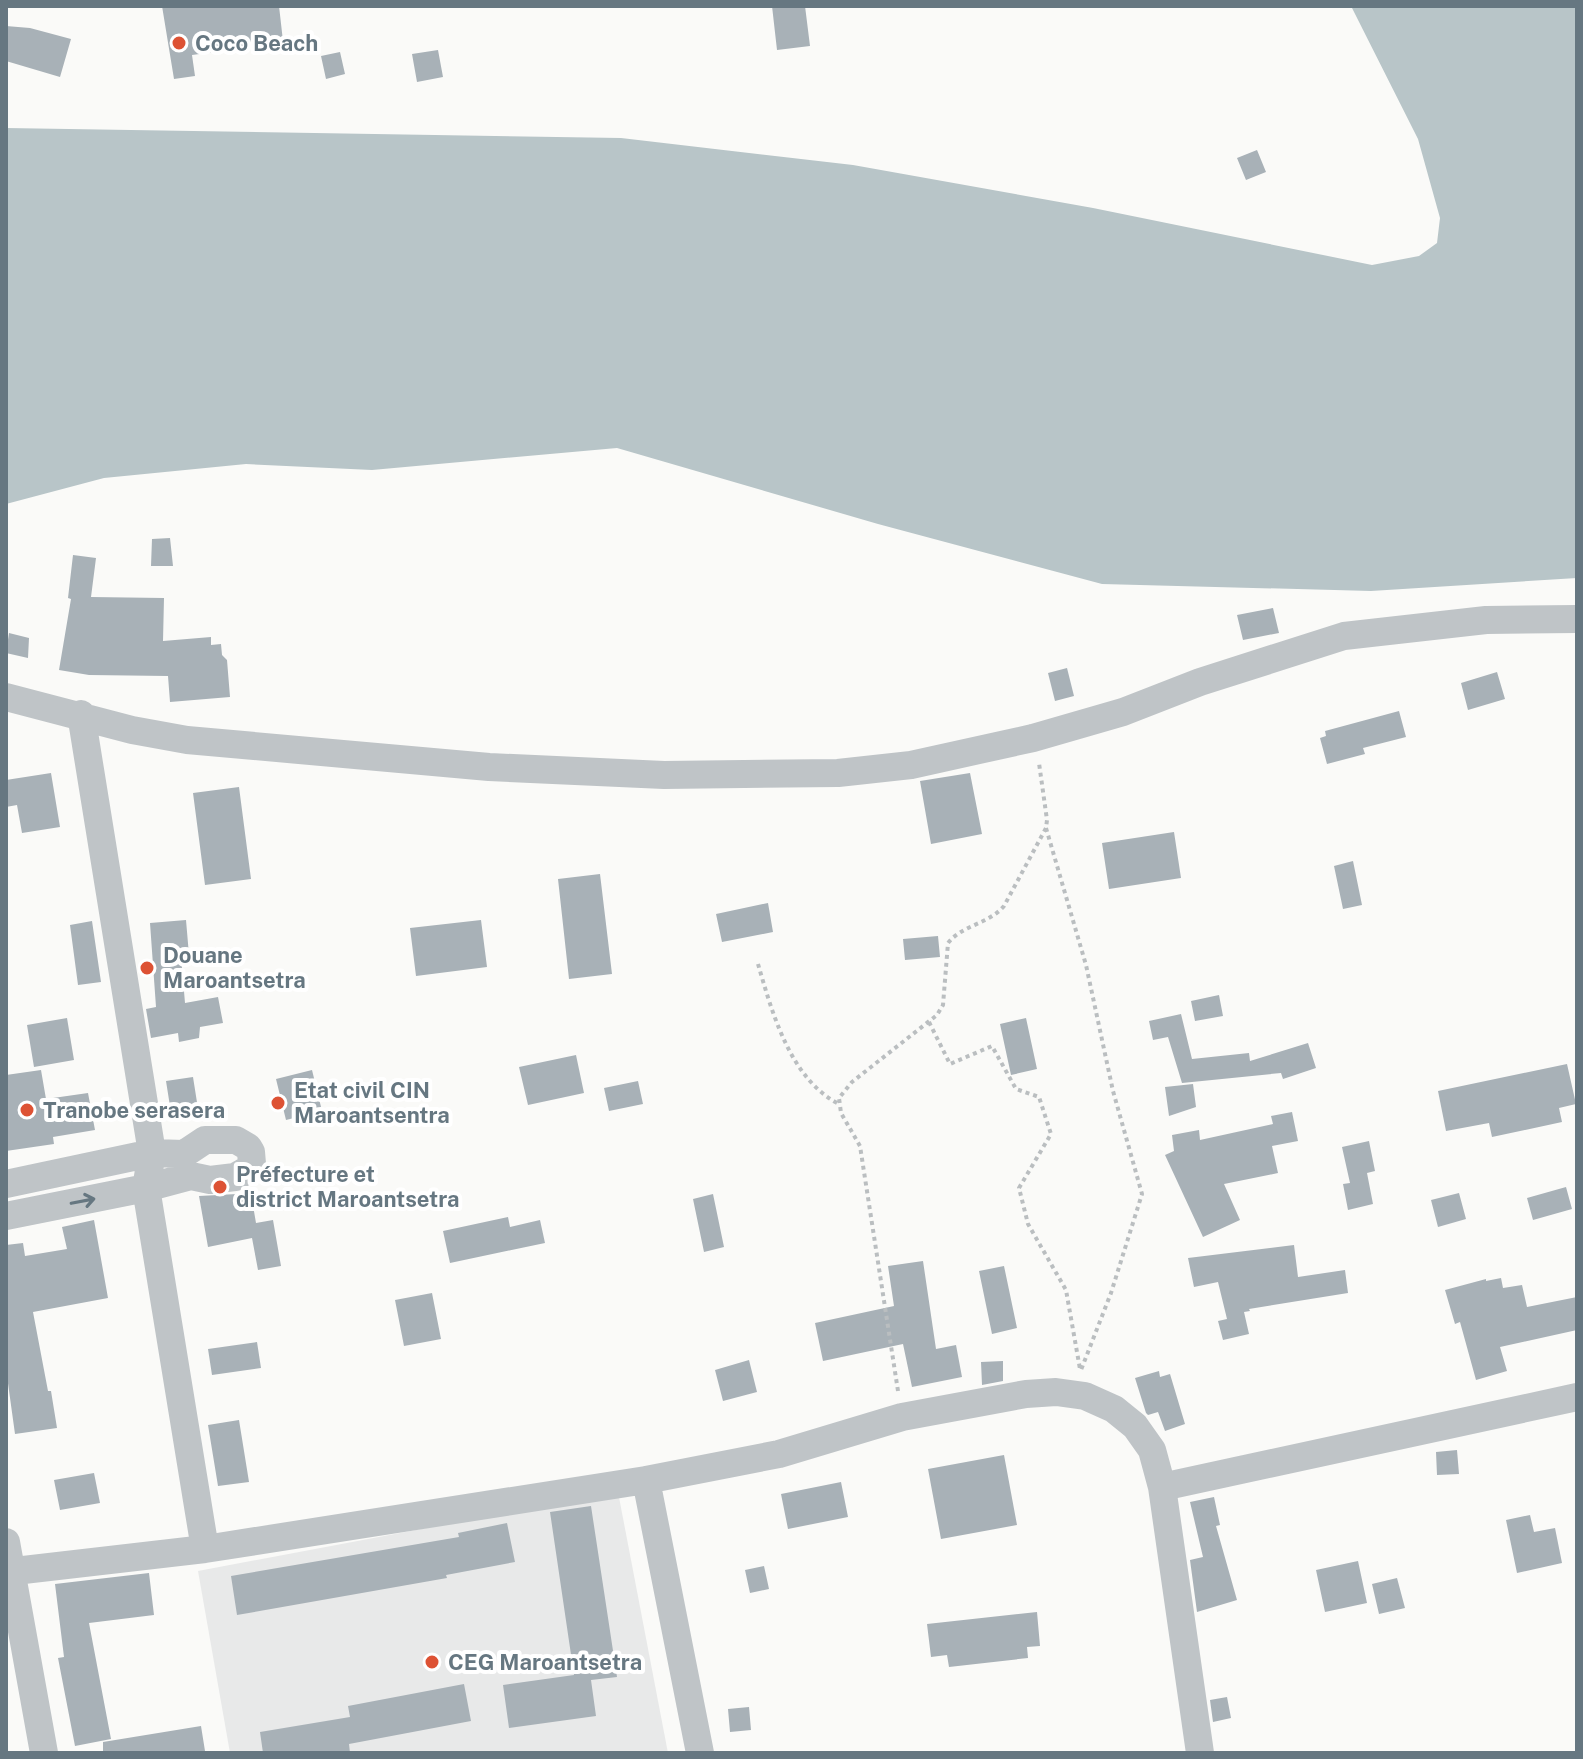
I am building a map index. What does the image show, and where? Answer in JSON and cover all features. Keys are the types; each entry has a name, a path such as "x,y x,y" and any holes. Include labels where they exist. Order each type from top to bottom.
{"street":[{"path":"6,697 81,714 132,730 187,740 489,767 664,775 775,775 877,770 1033,738 1123,712 1200,682 1344,636 1486,620 1577,619"},
{"path":"81,714 152,1153 146,1188 205,1549"},
{"path":"6,1184 152,1153 184,1154 205,1140 230,1138 248,1147 251,1152 252,1164 235,1177 210,1180 191,1176 6,1216"},
{"path":"9,1572 205,1549 646,1480 779,1454 902,1417 1026,1394 1056,1392 1085,1396 1114,1409 1135,1426 1152,1450 1162,1487 1200,1753"},
{"path":"1162,1487 1577,1397"},
{"path":"646,1480 700,1753"},
{"path":"6,1542 44,1753"}],"path":[{"path":"839,1104 842,1091 929,1022 943,1005 948,943 954,936 997,915 1046,828 1033,738"},
{"path":"929,1022 950,1064 992,1046 1016,1089 1039,1097 1051,1134 1019,1188 1028,1224 1066,1290 1080,1372 1111,1293 1142,1194 1113,1091 1086,965 1046,828"},
{"path":"758,964 785,1042 822,1093 839,1104 860,1146 902,1417"}],"shaded area":[{"path":"1351,6 1577,6 1577,578 1371,591 1102,584 878,524 617,448 372,470 246,464 104,478 6,504 6,128 621,138 853,165 1093,208 1372,265 1419,256 1437,243 1440,218 1418,139"},
{"name":"CEG Maroantsetra","path":"618,1492 668,1753 230,1753 198,1571"}],"building":[{"name":"Coco Beach","path":"162,6 279,6 284,50 261,52 260,46 192,55 195,76 174,79"},
{"path":"772,6 805,6 810,46 777,50"},
{"path":"6,26 30,28 71,39 60,77 6,61"},
{"path":"438,50 443,77 417,82 412,54"},
{"path":"340,52 345,74 326,79 321,56"},
{"path":"1257,150 1266,172 1246,180 1237,158"},
{"path":"170,538 173,566 151,566 152,539"},
{"path":"73,555 96,558 91,597 164,598 163,641 211,637 211,645 221,644 222,655 227,660 230,697 170,702 168,676 89,675 59,670 71,599 68,598"},
{"path":"1273,608 1279,633 1243,640 1237,615"},
{"path":"9,633 29,638 28,658 6,653"},
{"path":"1067,668 1074,696 1055,701 1048,673"},
{"path":"1497,672 1505,699 1468,710 1461,683"},
{"path":"1399,711 1406,737 1363,748 1365,754 1327,764 1320,738 1326,736 1325,731"},
{"path":"51,773 60,827 22,833 17,805 6,807 6,780"},
{"path":"970,773 982,834 931,844 920,781"},
{"path":"239,787 251,879 205,885 193,793"},
{"path":"1174,832 1181,878 1109,889 1102,843"},
{"path":"1353,861 1362,905 1343,909 1334,866"},
{"path":"600,874 612,974 569,979 558,879"},
{"path":"768,903 773,932 722,942 716,914"},
{"path":"186,920 189,955 181,956 185,1003 218,997 223,1023 200,1027 199,1038 179,1042 178,1033 151,1038 146,1009 156,1007 150,923"},
{"path":"481,920 487,967 416,976 410,928"},
{"path":"92,921 101,982 78,985 70,925"},
{"path":"938,936 940,957 905,960 903,939"},
{"path":"1219,995 1223,1016 1195,1021 1191,1001"},
{"path":"1181,1014 1192,1059 1249,1053 1250,1061 1308,1043 1316,1068 1283,1079 1281,1073 1182,1083 1168,1037 1153,1040 1149,1021"},
{"path":"67,1018 74,1060 34,1067 27,1025"},
{"path":"1026,1018 1037,1069 1011,1075 1000,1024"},
{"path":"576,1055 584,1093 528,1105 519,1067"},
{"path":"1567,1064 1576,1104 1559,1108 1562,1122 1492,1137 1489,1123 1446,1131 1438,1091"},
{"name":"Tranobe serasera","path":"41,1070 46,1099 88,1093 95,1130 53,1137 54,1144 6,1151 6,1075"},
{"path":"312,1070 322,1111 286,1120 276,1079"},
{"path":"193,1077 199,1115 172,1119 166,1081"},
{"path":"638,1081 643,1104 609,1111 604,1088"},
{"path":"1193,1084 1196,1107 1169,1116 1165,1087"},
{"path":"1292,1112 1298,1141 1272,1146 1278,1173 1224,1184 1240,1220 1203,1237 1165,1155 1174,1151 1172,1135 1199,1130 1200,1140 1273,1124 1271,1116"},
{"path":"1369,1141 1375,1171 1367,1173 1373,1204 1348,1210 1343,1184 1350,1183 1342,1147"},
{"path":"1566,1187 1572,1209 1533,1220 1527,1198"},
{"path":"250,1188 256,1223 273,1220 281,1266 258,1270 252,1238 208,1247 199,1196 237,1194"},
{"path":"1459,1193 1466,1219 1438,1227 1431,1200"},
{"path":"713,1194 724,1247 704,1252 693,1199"},
{"path":"508,1217 510,1227 540,1220 545,1243 450,1263 443,1231"},
{"path":"94,1220 108,1298 33,1312 57,1428 15,1434 6,1369 6,1245 23,1243 25,1256 67,1249 62,1227"},
{"path":"1294,1245 1298,1277 1345,1270 1348,1293 1249,1309 1244,1312 1249,1334 1223,1340 1218,1321 1227,1319 1218,1282 1194,1287 1188,1258"},
{"path":"923,1261 936,1349 956,1345 962,1377 912,1387 903,1344 823,1361 815,1323 894,1306 888,1266"},
{"path":"1004,1266 1017,1328 992,1334 979,1271"},
{"path":"1501,1278 1503,1288 1522,1285 1527,1307 1577,1297 1577,1330 1500,1347 1507,1371 1476,1380 1460,1322 1455,1324 1445,1290"},
{"path":"432,1293 441,1339 404,1346 395,1300"},
{"path":"257,1342 261,1368 212,1375 208,1349"},
{"path":"749,1360 757,1392 723,1401 715,1370"},
{"path":"1003,1361 1003,1381 982,1385 981,1362"},
{"path":"1159,1371 1160,1377 1170,1374 1185,1424 1165,1431 1158,1412 1146,1413 1135,1378"},
{"path":"239,1420 249,1482 218,1486 208,1425"},
{"path":"1457,1450 1459,1474 1437,1475 1436,1452"},
{"path":"1004,1455 1017,1525 941,1539 928,1469"},
{"path":"94,1473 100,1503 60,1510 54,1480"},
{"path":"841,1482 848,1517 788,1529 781,1494"},
{"path":"1214,1497 1220,1525 1216,1526 1237,1600 1197,1612 1190,1560 1203,1557 1190,1502"},
{"path":"591,1506 617,1677 591,1680 596,1716 509,1728 503,1685 574,1675 550,1512"},
{"path":"1530,1515 1534,1532 1555,1528 1562,1563 1517,1573 1506,1520"},
{"path":"507,1523 515,1562 446,1575 447,1578 237,1615 231,1576 459,1537 458,1533"},
{"path":"1358,1561 1367,1603 1325,1612 1316,1570"},
{"path":"764,1566 769,1589 750,1593 745,1570"},
{"path":"149,1573 154,1615 89,1623 111,1739 75,1746 58,1658 64,1657 55,1584"},
{"path":"1397,1578 1405,1608 1379,1614 1372,1584"},
{"path":"1037,1612 1040,1646 1027,1647 1028,1658 949,1667 947,1655 931,1657 927,1624"},
{"path":"464,1684 471,1721 349,1744 350,1753 263,1753 260,1732 350,1717 348,1706"},
{"path":"1227,1697 1231,1718 1213,1722 1210,1700"},
{"path":"749,1707 751,1730 730,1732 728,1709"},
{"path":"201,1726 205,1751 103,1753 103,1742"}],"place":[{"name":"Coco Beach","path":"179,43"},
{"name":"Douane Maroantsetra","path":"147,968"},
{"name":"Etat civil CIN Maroantsentra","path":"278,1103"},
{"name":"Tranobe serasera","path":"27,1110"},
{"name":"Préfecture et district Maroantsetra","path":"220,1187"},
{"name":"CEG Maroantsetra","path":"432,1662"}]}
